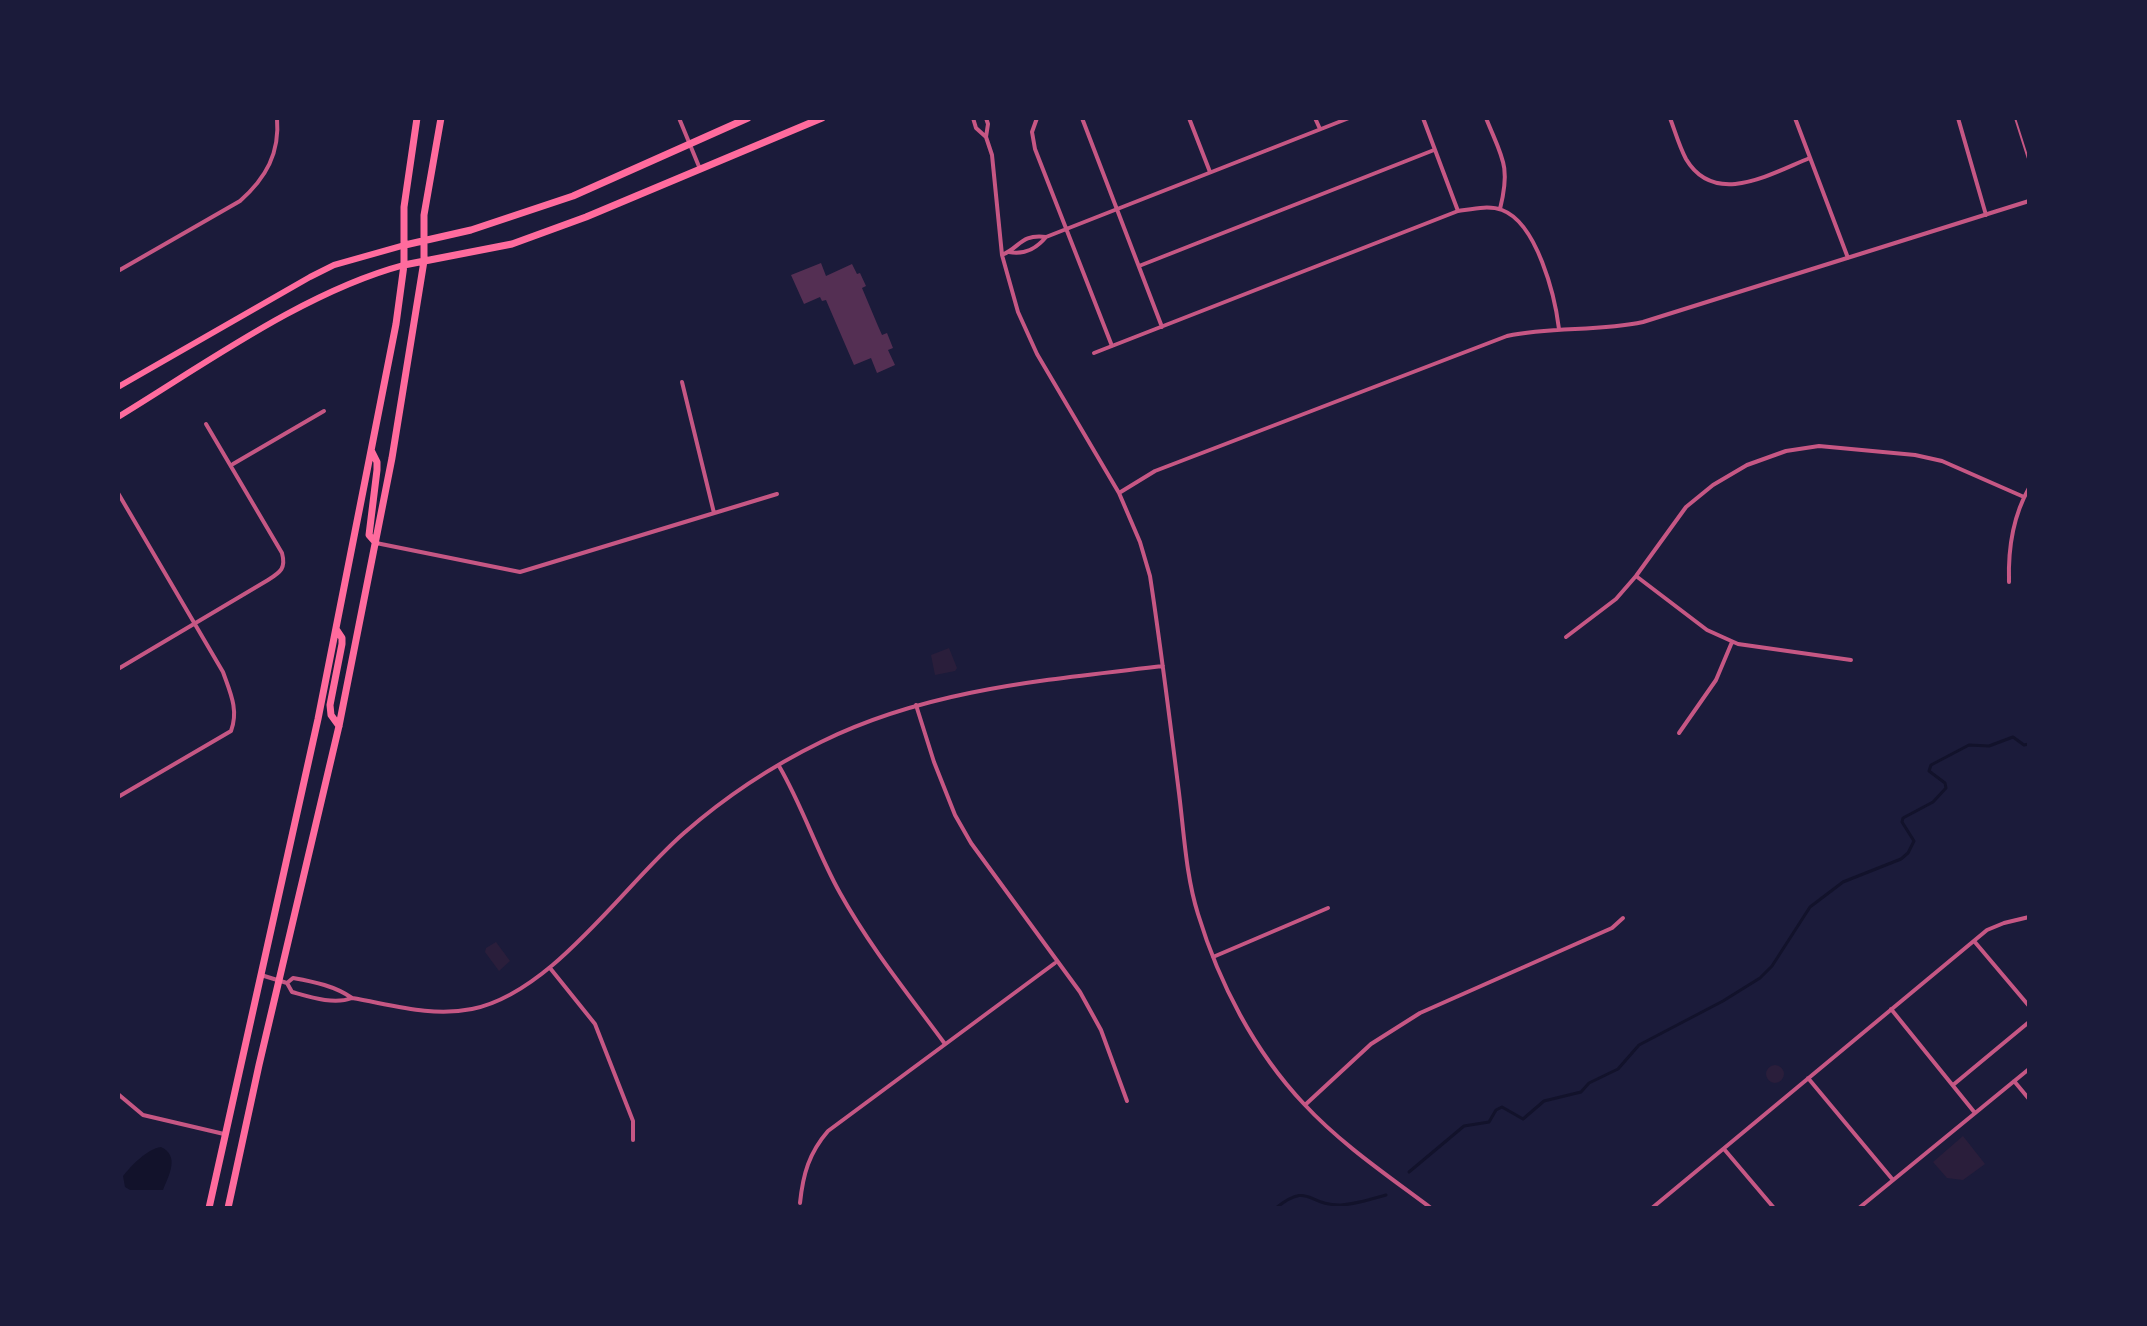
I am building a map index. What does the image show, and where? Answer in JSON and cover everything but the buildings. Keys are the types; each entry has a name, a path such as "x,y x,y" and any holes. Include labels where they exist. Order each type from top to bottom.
{"main road":[{"path":"209,1208 336,629 396,324 404,265 404,207 417,118"},
{"path":"228,1208 283,982 376,543 424,261 424,215 441,118"},
{"path":"118,387 334,265 523,214 573,196 748,118"},
{"path":"118,417 310,302 358,280 404,265 512,244 822,118"},
{"path":"371,450 377,470 369,535 376,543"},
{"path":"336,629 342,644 330,705 331,715 339,726"}],"street":[{"path":"118,271 240,201 257,186 269,169 276,150 277,118"},
{"path":"679,118 700,169"},
{"path":"973,118 976,128 986,137"},
{"path":"986,118 1002,255 1018,312 1037,354 1119,493 1140,542 1150,576 1197,911 1213,957 1245,1025 1282,1079 1343,1141 1431,1208"},
{"path":"1037,118 1032,139 1112,346"},
{"path":"1082,118 1162,327"},
{"path":"1189,118 1210,172"},
{"path":"1315,118 1320,129"},
{"path":"1002,255 1017,243 1036,236 1046,237 1349,118"},
{"path":"1423,118 1458,211"},
{"path":"1486,118 1506,170 1500,209"},
{"path":"1670,118 1692,166 1704,177 1720,184 1749,182 1810,158"},
{"path":"1795,118 1848,258"},
{"path":"1958,118 1986,215"},
{"path":"1139,266 1434,150"},
{"path":"1119,493 1155,471 1507,336 1537,330 1614,329 1643,322 2029,201"},
{"path":"1094,353 1458,211 1479,208 1500,209 1525,227 1556,306 1559,329"},
{"path":"1009,252 1020,254 1039,246 1046,237"},
{"path":"682,382 714,513"},
{"path":"232,465 324,411"},
{"path":"118,669 281,572 285,563 206,424"},
{"path":"1566,637 1601,612 1636,576 1686,507 1747,465 1786,451 1819,446 1915,455 1942,461 2024,497"},
{"path":"2009,582 2008,557 2029,488"},
{"path":"118,493 223,672 233,698 236,718 231,731 118,797"},
{"path":"376,543 520,572 777,494"},
{"path":"1636,576 1698,623 1732,641 1774,651 1851,660"},
{"path":"1679,733 1716,680 1732,641"},
{"path":"283,982 293,978 340,989 352,998 423,1012 475,1008 513,995 550,968 682,834 718,805 779,765 822,742 916,705 1005,685 1163,666"},
{"path":"916,705 955,815 971,843 1080,992 1101,1030 1127,1101"},
{"path":"779,765 801,804 820,853 842,896 870,941 945,1044"},
{"path":"1213,957 1328,908"},
{"path":"1652,1208 1987,930 2029,917"},
{"path":"1305,1105 1371,1044 1420,1013 1612,928 1623,918"},
{"path":"1974,941 2029,1006"},
{"path":"800,1203 810,1155 828,1131 1056,962"},
{"path":"550,968 595,1024 633,1121 633,1140"},
{"path":"261,975 283,982 292,992 341,1002 352,998"},
{"path":"1891,1009 1975,1113"},
{"path":"1953,1085 2029,1022"},
{"path":"1859,1208 2029,1069"},
{"path":"1808,1078 1893,1180"},
{"path":"2014,1081 2029,1099"},
{"path":"118,1094 143,1115 224,1134"},
{"path":"1723,1149 1774,1208"}],"lane":[{"path":"2015,118 2029,162"}],"shaded area":[{"path":"949,648 957,668 935,675 931,655"},
{"path":"496,942 510,961 499,971 485,952"},
{"path":"1771,1065 1779,1065 1784,1074 1782,1081 1771,1083 1766,1078 1766,1070"},
{"path":"1963,1136 1985,1164 1963,1180 1947,1178 1933,1162"},
{"path":"161,1147 172,1161 163,1190 130,1190 125,1187 123,1176 145,1154"}],"waterway":[{"path":"1409,1172 1464,1126 1489,1122 1496,1110 1502,1107 1523,1119 1544,1101 1581,1092 1589,1083 1618,1069 1639,1045 1760,978 1772,966 1810,907 1843,882 1901,859 1908,853 1914,841 1902,822 1903,818 1933,802 1946,788 1945,783 1929,771 1931,765 1969,745 1989,746 2013,737 2024,745 2029,744"},
{"path":"1276,1208 1287,1200 1303,1195 1341,1205 1386,1195"}]}
